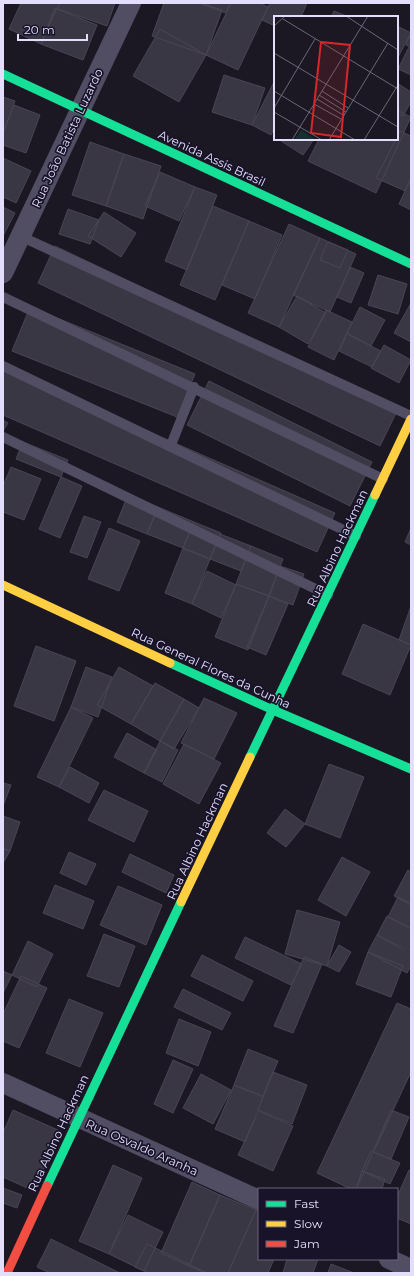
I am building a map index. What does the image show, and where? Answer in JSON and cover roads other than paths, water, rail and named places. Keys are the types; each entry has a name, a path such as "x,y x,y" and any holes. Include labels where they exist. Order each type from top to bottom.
{"street":[{"name":"Rua João Batista Luzardo","path":"3,273 131,3"},
{"name":"Avenida Assis Brasil","path":"3,74 411,264"},
{"name":"Rua Albino Hackman","path":"7,1273 78,1119 411,419"},
{"name":"Rua General Flores da Cunha","path":"3,585 273,710 411,769"},
{"name":"Rua Osvaldo Aranha","path":"3,1083 78,1119 258,1200"},
{"path":"391,1260 411,1269"}],"lane":[{"path":"20,236 411,416"},
{"path":"3,297 194,387 383,479"},
{"path":"3,366 171,445 356,536"},
{"path":"171,445 194,387"},
{"path":"3,437 328,595"}]}
